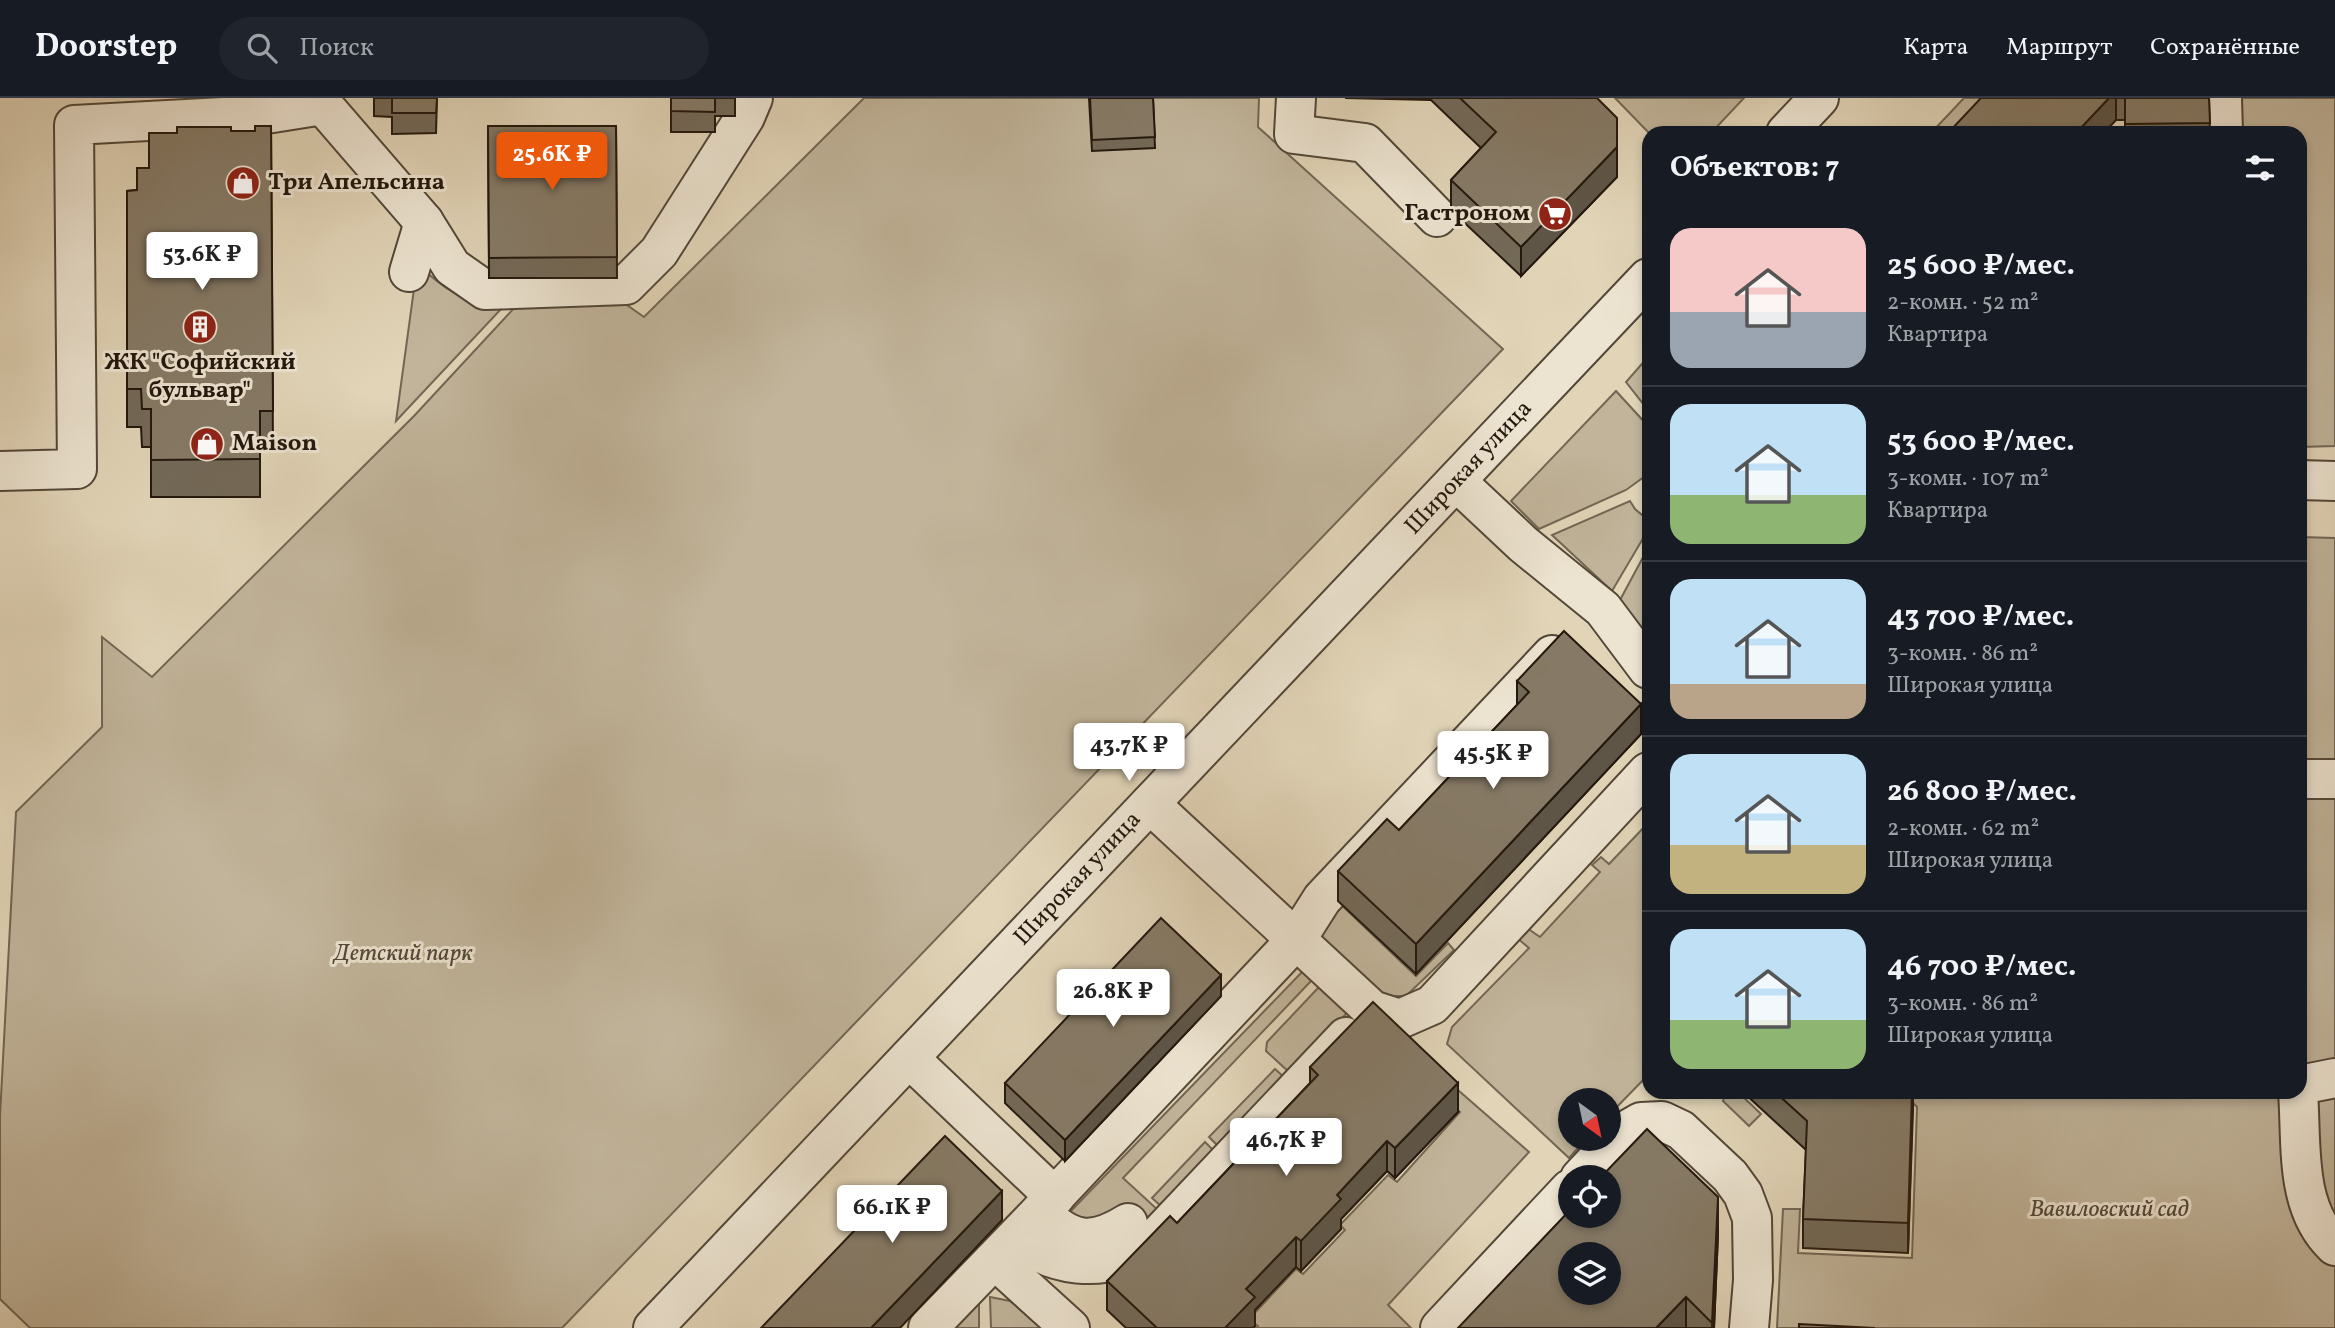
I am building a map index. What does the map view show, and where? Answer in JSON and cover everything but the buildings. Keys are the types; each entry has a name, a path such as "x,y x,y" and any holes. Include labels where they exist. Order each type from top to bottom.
{"street":[{"path":"0,471 77,469 74,124 260,115 323,102 424,222 452,267 485,290 626,285 659,252 745,117 753,98"},
{"path":"1296,98 1294,134 1365,143 1437,217"},
{"path":"1793,126 1819,98"},
{"path":"2222,98 2223,126"},
{"path":"409,272 424,222"},
{"name":"Широкая улица","path":"653,1328 1642,284"},
{"path":"2307,480 2335,481"},
{"path":"1457,482 1524,544 1603,609 1642,661"},
{"path":"928,1328 1296,940 1322,899 1554,654"},
{"path":"1150,804 1372,1010 1400,1019 1432,1005 1642,778"},
{"path":"2307,779 2335,779"},
{"path":"1027,1226 1035,1250 1083,1264 1105,1263 1124,1258 1151,1242 1372,1010"},
{"path":"909,1058 1027,1226 1070,1328"},
{"path":"2307,1084 2335,1078"},
{"path":"2298,1099 2305,1196 2321,1231 2335,1246"},
{"path":"1592,1165 1622,1133 1641,1122 1662,1121 1681,1130 1730,1176 1743,1194 1752,1218 1754,1254 1749,1328"},
{"path":"1440,1328 1558,1202"},
{"path":"1027,1226 1056,1227 1074,1236 1093,1238 1109,1235 1128,1223"}],"green space":[{"name":"Детский парк","path":"864,98 1259,98 1258,127 1503,349 562,1328 30,1328 0,1299 0,1116 16,812 102,727 102,637 152,677 414,416 516,306 624,303 644,317"},
{"path":"1615,98 1744,98 1718,126 1642,126"},
{"path":"1964,98 2000,98 1974,126 1938,126"},
{"path":"2237,98 2335,98 2335,446 2307,447 2307,126 2236,126"},
{"path":"426,272 462,297 503,307 396,421 416,274"},
{"path":"1642,364 1642,402 1626,382"},
{"path":"1616,391 1642,419 1642,478 1626,490 1539,529 1511,501"},
{"path":"1630,501 1642,515 1642,540 1612,591 1552,535"},
{"name":"Вавиловский сад","path":"2307,537 2335,538 2335,1328 1777,1328 1783,1209 1800,1209 1798,1253 1912,1258 1917,1107 1909,1099 2307,1099"},
{"path":"1642,559 1642,634 1620,600"},
{"path":"1642,829 1642,1081 1621,1103 1621,1088 1558,1088 1558,1148 1447,1044 1452,1027 1529,948 1517,938 1527,928 1540,937 1600,872 1592,865 1601,857 1609,864"},
{"path":"1333,897 1416,976 1448,943 1454,950 1406,996 1385,996 1322,943 1318,929"},
{"path":"1303,971 1312,980 1123,1178 1159,1211 1142,1230 1067,1215"},
{"path":"1319,987 1347,1013 1290,1073 1266,1051 1267,1042"},
{"path":"1388,1029 1529,1152 1388,1305 1411,1328 1256,1328 1258,1326 1249,1319 1296,1269 1303,1274 1345,1230 1340,1225 1388,1175 1397,1182 1460,1112 1431,1084"},
{"path":"1275,1069 1285,1078 1219,1147 1209,1137"},
{"path":"1745,1099 1761,1114 1749,1126 1723,1101"},
{"path":"1205,1142 1214,1151 1162,1207 1152,1198"},
{"path":"1563,1152 1574,1152 1569,1158"},
{"path":"990,1297 1010,1301 1044,1328 991,1328"},
{"path":"979,1298 979,1328 951,1328"}],"place":[{"name":"Три Апельсина","path":"243,183"},
{"name":"Гастроном","path":"1555,214"},
{"name":"ЖК \"Софийский бульвар\"","path":"200,327"},
{"name":"Maison","path":"207,444"}]}
